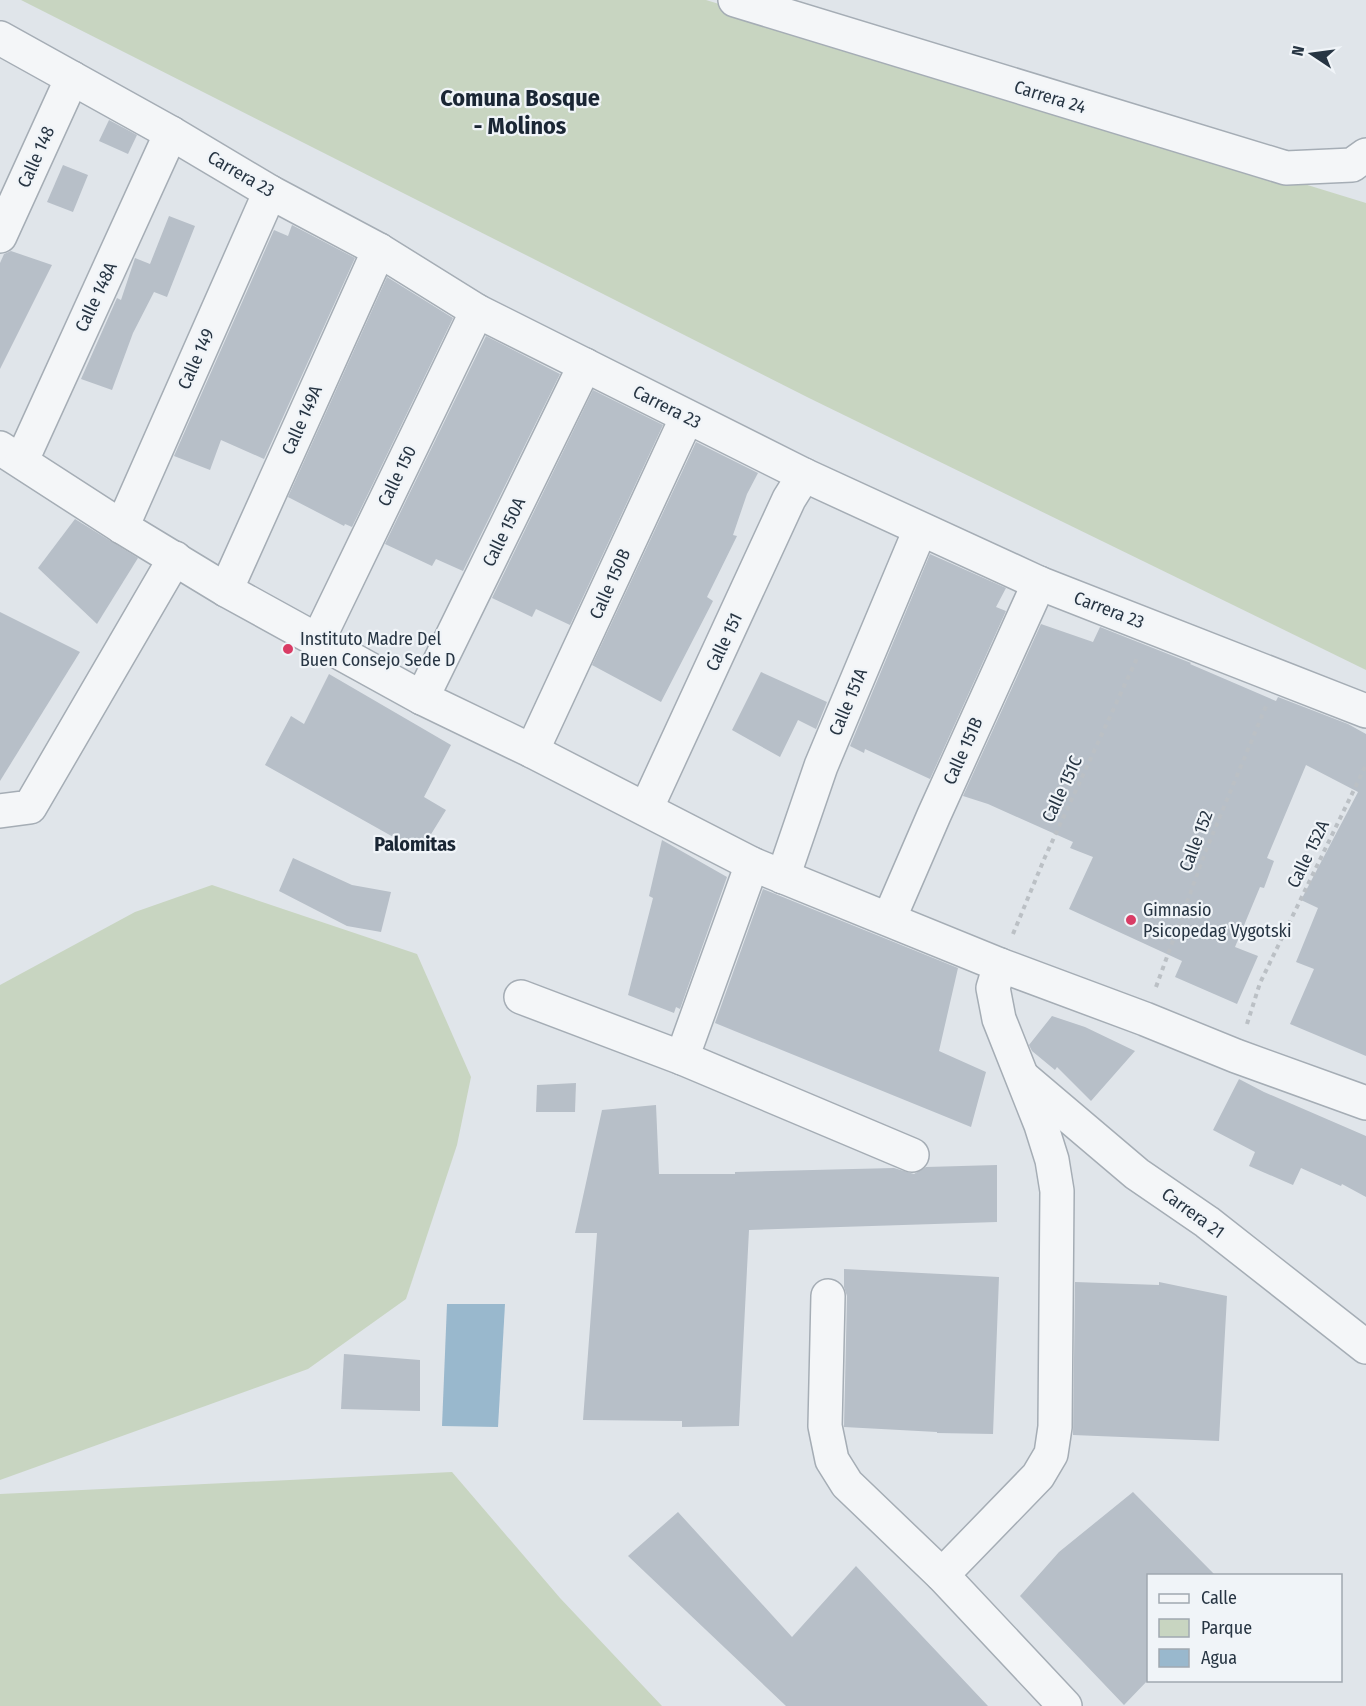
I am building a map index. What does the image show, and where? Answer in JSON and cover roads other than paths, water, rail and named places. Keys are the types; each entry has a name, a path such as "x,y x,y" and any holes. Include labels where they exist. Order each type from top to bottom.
{"street":[{"name":"Carrera 24","path":"735,0 1286,168 1352,165 1366,155"},
{"name":"Carrera 23","path":"0,38 171,133 270,192 379,250 477,311 804,475 1039,583 1366,711"},
{"name":"Calle 148","path":"0,236 72,78"},
{"name":"Calle 148A","path":"11,454 171,133"},
{"name":"Calle 149","path":"122,527 270,192"},
{"name":"Calle 149A","path":"226,590 379,250"},
{"name":"Calle 150","path":"318,640 477,311"},
{"name":"Calle 150A","path":"422,698 585,365"},
{"name":"Calle 150B","path":"532,751 687,417"},
{"path":"11,454 122,527 226,590 422,698 532,751 752,864 1000,965 1236,1056 1366,1103"},
{"name":"Calle 151","path":"646,809 789,499 804,475"},
{"name":"Calle 151A","path":"783,877 821,766 920,530"},
{"path":"0,811 30,807 175,558"},
{"name":"Calle 151B","path":"889,919 1039,583"},
{"path":"682,1058 752,864"},
{"path":"942,1575 1038,1476 1051,1454 1055,1427 1057,1191 1052,1160 1041,1125 999,1019 993,988 1000,965"},
{"path":"521,996 682,1058 912,1155"},
{"name":"Carrera 21","path":"1022,1076 1137,1174 1207,1222 1366,1347"},
{"path":"828,1296 825,1426 832,1460 846,1484 942,1575 1065,1706"}],"water":[{"path":"447,1304 505,1304 498,1427 442,1426"}],"place":[{"name":"Instituto Madre Del Buen Consejo Sede D","path":"288,649"},
{"name":"Gimnasio Psicopedag Vygotski","path":"1131,920"}],"district":[{"name":"Comuna Bosque - Molinos","path":"520,112"},
{"name":"Palomitas","path":"415,844"}]}
